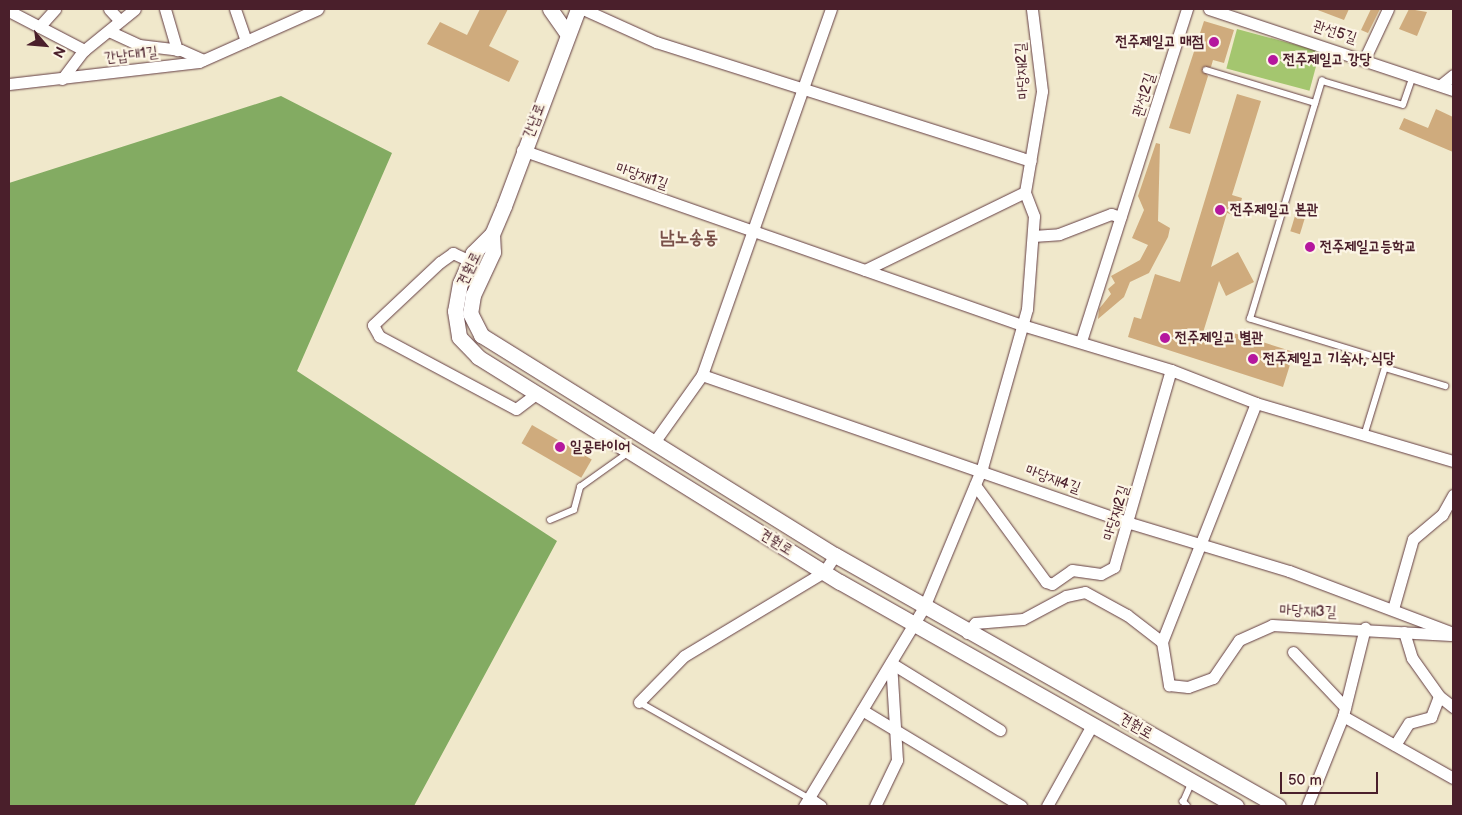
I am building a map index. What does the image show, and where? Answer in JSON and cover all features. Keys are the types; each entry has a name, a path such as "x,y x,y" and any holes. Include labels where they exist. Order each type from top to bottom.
{"street":[{"path":"39,27 55,9"},
{"path":"109,9 120,22"},
{"path":"111,32 135,9"},
{"name":"간납대1길","path":"165,9 177,50"},
{"path":"235,9 246,40"},
{"name":"간납대1길","path":"9,84 62,79 204,60 318,9"},
{"path":"550,9 568,33"},
{"name":"간납로","path":"492,234 522,150 578,9"},
{"path":"583,9 656,42 1031,161"},
{"path":"655,441 702,375 751,231 805,89 832,9"},
{"name":"마당재2길","path":"1025,192 1042,91 1032,9"},
{"name":"관선2길","path":"1121,218 1187,9"},
{"name":"관선5길","path":"1209,9 1365,58 1442,84 1453,90"},
{"name":"관선5길","path":"1365,58 1388,9"},
{"path":"9,11 84,50"},
{"name":"간납대1길","path":"62,79 84,50 111,32 139,44 177,50 204,60"},
{"path":"1442,84 1453,75"},
{"name":"마당재1길","path":"522,150 865,270"},
{"path":"821,806 806,802 924,607 982,468 1022,325 1034,216 1025,192 865,270"},
{"path":"1033,236 1059,234 1111,214 1121,218 1081,341"},
{"name":"견훤로","path":"492,234 470,261 454,311 459,337 478,357 824,572 1236,806"},
{"name":"견훤로","path":"492,234 493,252 473,295 470,313 481,335 655,441 835,555 967,633 1278,806"},
{"path":"470,261 453,253 440,262 373,325 378,336 516,409 537,392"},
{"path":"865,270 1022,325 1081,341 1171,370 1256,403 1448,459 1453,469"},
{"name":"마당재2길","path":"975,485 1046,582 1052,584 1072,570 1101,574 1114,567 1130,523 1171,370"},
{"name":"마당재4길","path":"702,375 982,468 1130,523 1204,543 1393,609 1453,634"},
{"path":"967,633 976,623 1023,620 1066,596 1085,592 1127,615 1162,642 1204,543 1256,403"},
{"path":"1393,609 1413,539 1442,516 1453,494"},
{"path":"639,702 684,656 824,572 835,555"},
{"name":"마당재3길","path":"1162,642 1169,685 1188,687 1213,678 1239,640 1272,625 1365,628"},
{"path":"1307,806 1344,712 1365,628 1453,634"},
{"path":"1404,632 1412,658 1439,696 1453,707"},
{"path":"1293,652 1344,712 1395,745 1453,778"},
{"path":"891,663 1000,730"},
{"path":"875,806 897,760 891,663"},
{"path":"1395,745 1409,722 1431,717 1439,696"},
{"path":"862,710 1021,806"},
{"path":"1047,806 1092,725"}],"lane":[{"path":"1206,70 1315,103"},
{"path":"1364,436 1387,361 1250,319 1322,81 1403,105 1413,74"},
{"path":"1385,368 1445,386"},
{"path":"550,520 574,510 580,487 632,451"},
{"path":"639,702 806,802"},
{"path":"1187,806 1183,802 1192,782"}],"green space":[{"name":"전주제일고 강당","path":"1237,29 1320,51 1309,91 1226,69"},
{"path":"281,96 392,153 297,371 557,541 414,806 9,806 9,183"}],"building":[{"path":"480,9 508,9 489,46 519,61 509,82 427,44 440,22 467,35"},
{"path":"1315,9 1349,9 1344,20"},
{"path":"1371,9 1380,9 1368,33 1361,30"},
{"path":"1409,9 1427,12 1417,36 1399,29"},
{"path":"1204,21 1234,30 1224,63 1213,60 1211,67 1202,68 1208,76 1190,134 1169,128"},
{"path":"1237,94 1261,101 1232,195 1242,198 1237,216 1227,213 1211,267 1238,252 1254,282 1226,296 1219,281 1201,339 1220,345 1224,330 1294,352 1283,387 1128,337 1134,317 1141,319 1155,274 1180,282"},
{"path":"1436,109 1453,117 1453,152 1399,129 1404,118 1428,128"},
{"path":"1156,143 1160,144 1158,221 1170,228 1168,237 1149,273 1130,282 1124,297 1098,319 1099,309 1111,294 1108,289 1115,283 1111,276 1140,260 1148,245 1132,238 1144,210 1138,196"},
{"path":"1295,216 1305,219 1300,234 1290,231"},
{"path":"532,425 592,460 581,478 522,443"}],"place":[{"name":"전주제일고 매점","path":"1214,42"},
{"name":"전주제일고 강당","path":"1273,60"},
{"name":"전주제일고 본관","path":"1220,210"},
{"name":"전주제일고등학교","path":"1310,247"},
{"name":"전주제일고 별관","path":"1165,338"},
{"name":"전주제일고 기숙사, 식당","path":"1253,359"},
{"name":"일공타이어","path":"560,447"}],"district":[{"name":"남노송동","path":"689,238"}]}
